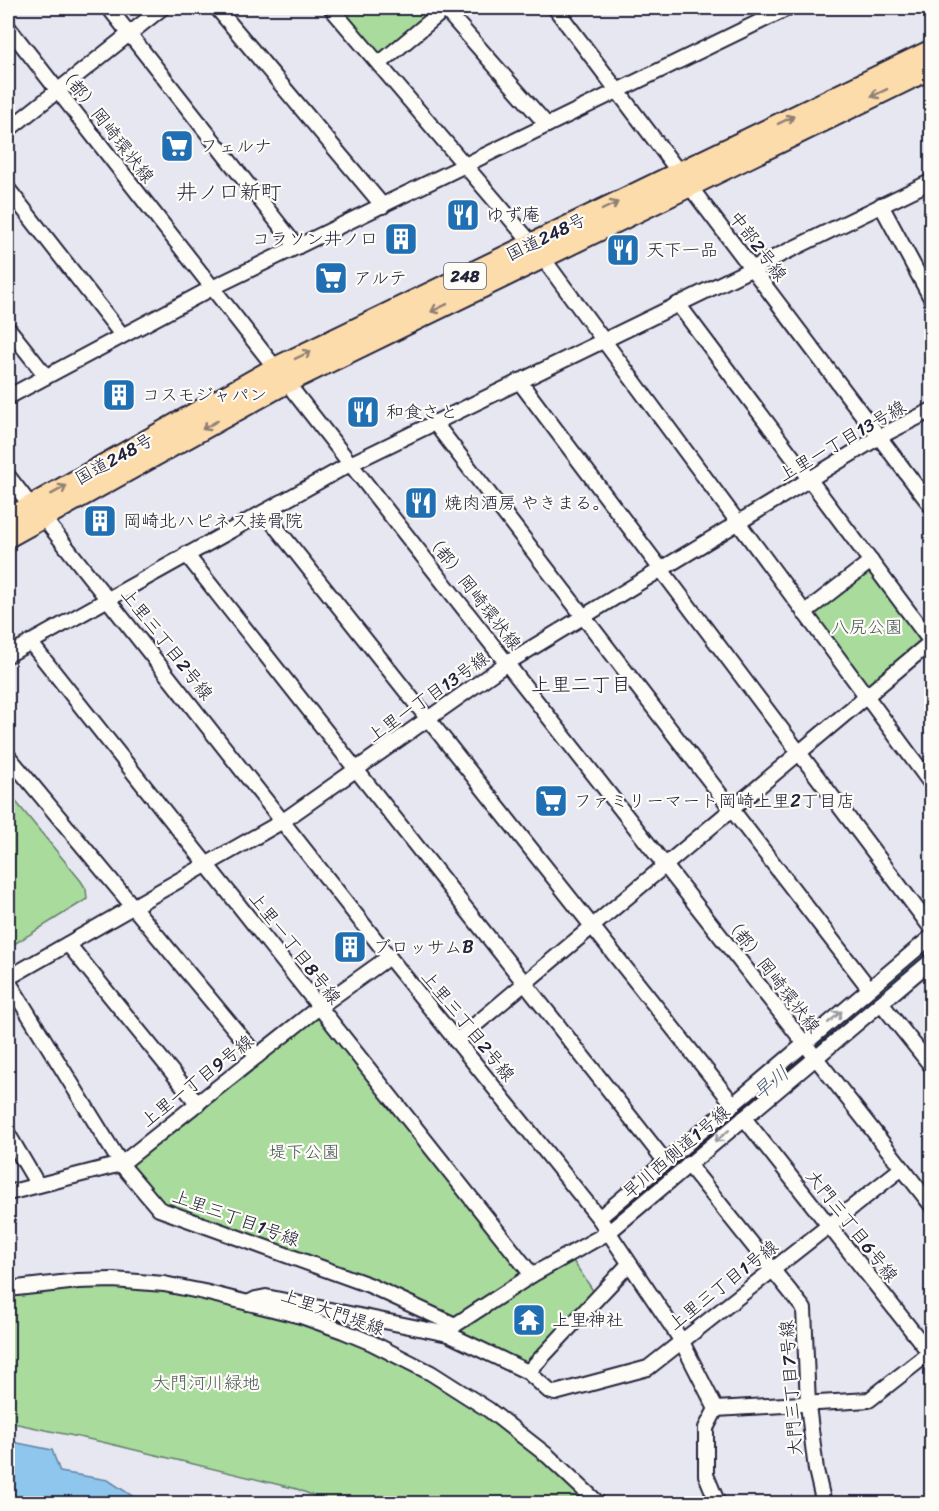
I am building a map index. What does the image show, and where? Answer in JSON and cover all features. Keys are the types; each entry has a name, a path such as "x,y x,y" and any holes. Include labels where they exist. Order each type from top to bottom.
{"highway":[{"name":"国道248号","path":"8,519 36,511 281,376 685,179 932,50"},
{"name":"国道248号","path":"685,179 932,68"},
{"name":"国道248号","path":"8,537 36,511"}],"street":[{"path":"109,8 297,247"},
{"path":"8,130 162,8"},
{"path":"217,8 383,206"},
{"path":"331,8 537,251 932,785"},
{"path":"380,64 445,8 547,125"},
{"path":"8,397 212,288 788,8"},
{"name":"中部2号線","path":"559,10 617,91 932,507"},
{"name":"（都）岡崎環状線","path":"8,27 932,1206"},
{"path":"8,655 350,464 932,181"},
{"path":"8,189 122,335"},
{"path":"880,205 930,293"},
{"path":"456,1041 931,642 678,304"},
{"path":"8,328 46,376"},
{"path":"519,381 932,929"},
{"name":"上里一丁目13号線","path":"8,979 283,821 507,663 879,437 932,410"},
{"path":"434,422 869,988"},
{"name":"上里三丁目2号線","path":"8,476 599,1218 681,1340 716,1409"},
{"path":"264,512 733,1104"},
{"path":"186,554 665,1161"},
{"path":"804,613 871,561"},
{"name":"上里一丁目8号線","path":"30,642 532,1275"},
{"path":"8,756 257,1056"},
{"path":"599,1218 932,936"},
{"path":"68,944 198,1104"},
{"name":"上里一丁目9号線","path":"8,1192 121,1164 319,1007 389,957"},
{"name":"早川西側道1号線","path":"452,1329 532,1275 609,1232 932,960"},
{"name":"上里三丁目1号線","path":"8,979 121,1164 159,1209 369,1285 528,1372 549,1391 555,1393 648,1368 902,1168"},
{"path":"881,1003 932,1067"},
{"name":"大門三丁目6号線","path":"744,1118 930,1354"},
{"path":"8,1134 38,1185"},
{"name":"大門三丁目7号線","path":"688,1164 804,1309 808,1405 816,1470 824,1503"},
{"path":"528,1372 629,1264"},
{"name":"上里大門堤線","path":"8,1289 78,1281 164,1284 301,1316 343,1331 431,1373 489,1410 519,1432 599,1503"},
{"path":"248,1304 256,1299 266,1298 452,1329"},
{"path":"718,1503 706,1475 706,1428 716,1409 869,1400 930,1354"}],"green space":[{"path":"337,8 436,8 436,11 379,57"},
{"name":"八尻公園","path":"866,569 871,570 922,638 921,642 868,687 812,615 813,609"},
{"path":"8,792 81,881 86,889 87,899 8,948"},
{"name":"堤下公園","path":"317,1017 322,1017 522,1270 521,1275 456,1318 162,1205 130,1164"},
{"path":"571,1258 596,1295 531,1364 522,1364 457,1334 459,1329"},
{"name":"大門河川緑地","path":"73,1287 150,1288 236,1305 312,1328 362,1347 434,1382 492,1420 541,1460 587,1503 331,1503 297,1489 8,1422 8,1294"}],"water":[{"path":"8,1441 52,1450 60,1472 108,1480 143,1503 40,1503 8,1496"}],"waterway":[{"name":"早川","path":"611,1219 932,948"}],"place":[{"name":"フェルナ","path":"177,146"},
{"name":"ゆず庵","path":"463,215"},
{"name":"コラソン井ノ口","path":"401,239"},
{"name":"天下一品","path":"623,250"},
{"name":"アルテ","path":"331,278"},
{"name":"コスモジャパン","path":"119,395"},
{"name":"和食さと","path":"363,412"},
{"name":"焼肉酒房 やきまる。","path":"421,503"},
{"name":"岡崎北ハピネス接骨院","path":"100,521"},
{"name":"ファミリーマート岡崎上里2丁目店","path":"551,801"},
{"name":"ブロッサムB","path":"350,947"},
{"name":"上里神社","path":"529,1320"}],"district":[{"name":"井ノ口新町","path":"229,192"},
{"name":"上里二丁目","path":"581,684"}]}
